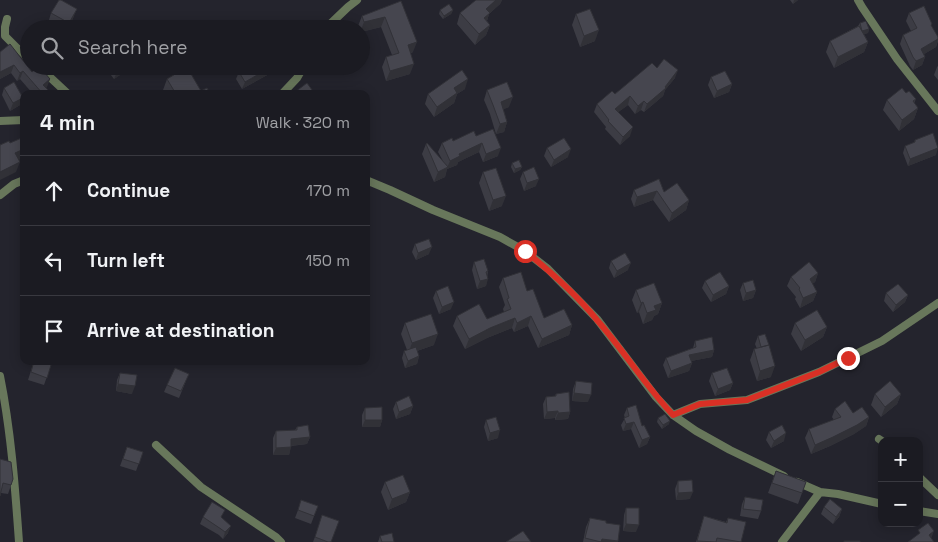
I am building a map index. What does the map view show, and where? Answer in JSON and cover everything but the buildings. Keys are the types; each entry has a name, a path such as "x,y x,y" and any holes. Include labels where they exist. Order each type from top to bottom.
{"street":[{"path":"334,20 357,0"},
{"path":"858,0 897,59 938,111"},
{"path":"8,20 5,27 5,36 20,50"},
{"path":"48,75 64,90"},
{"path":"286,90 299,75"},
{"path":"0,121 20,120"},
{"path":"0,195 20,182"},
{"path":"370,182 500,237 525,251 548,269 596,319 656,397 673,415 696,431 730,450 820,492 878,503"},
{"path":"673,415 700,404 747,400 819,372 882,341 938,303"},
{"path":"0,376 14,466 19,542"},
{"path":"156,445 200,487 281,542"},
{"path":"923,481 938,495"},
{"path":"782,542 820,492"},
{"path":"923,512 938,514"}],"route":[{"path":"525,251 548,269 596,319 656,397 673,415 700,404 747,400 819,372 848,358"}]}
